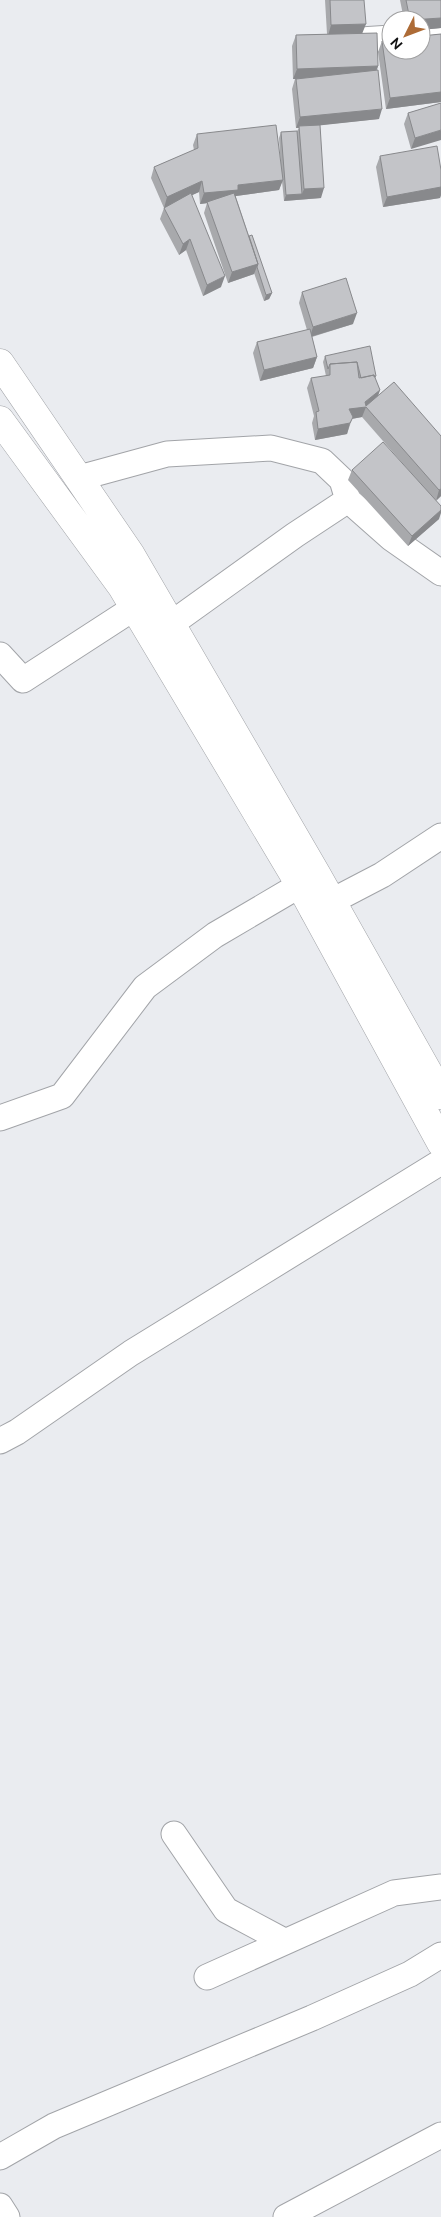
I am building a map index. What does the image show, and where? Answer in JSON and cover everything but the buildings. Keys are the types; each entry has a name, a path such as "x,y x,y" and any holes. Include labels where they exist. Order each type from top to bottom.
{"main road":[{"path":"0,363 131,555 171,624 322,906 441,1142"},
{"path":"0,420 122,587 308,880"},
{"path":"322,906 441,1095"}],"street":[{"path":"346,41 381,39"},
{"path":"79,478 168,454 271,448 322,461 342,480 348,500 391,538 441,573"},
{"path":"171,624 295,535 348,500"},
{"path":"0,655 22,680 134,608"},
{"path":"322,906 382,875 441,836"},
{"path":"0,1118 62,1096 145,988 215,935 308,880"},
{"path":"0,1441 17,1432 131,1353 441,1162"},
{"path":"174,1834 226,1910 284,1941"},
{"path":"207,1977 394,1893 441,1886"},
{"path":"0,2156 54,2126 312,2018 410,1974 441,1955"},
{"path":"292,2216 441,2135"},
{"path":"0,2206 7,2217"}]}
